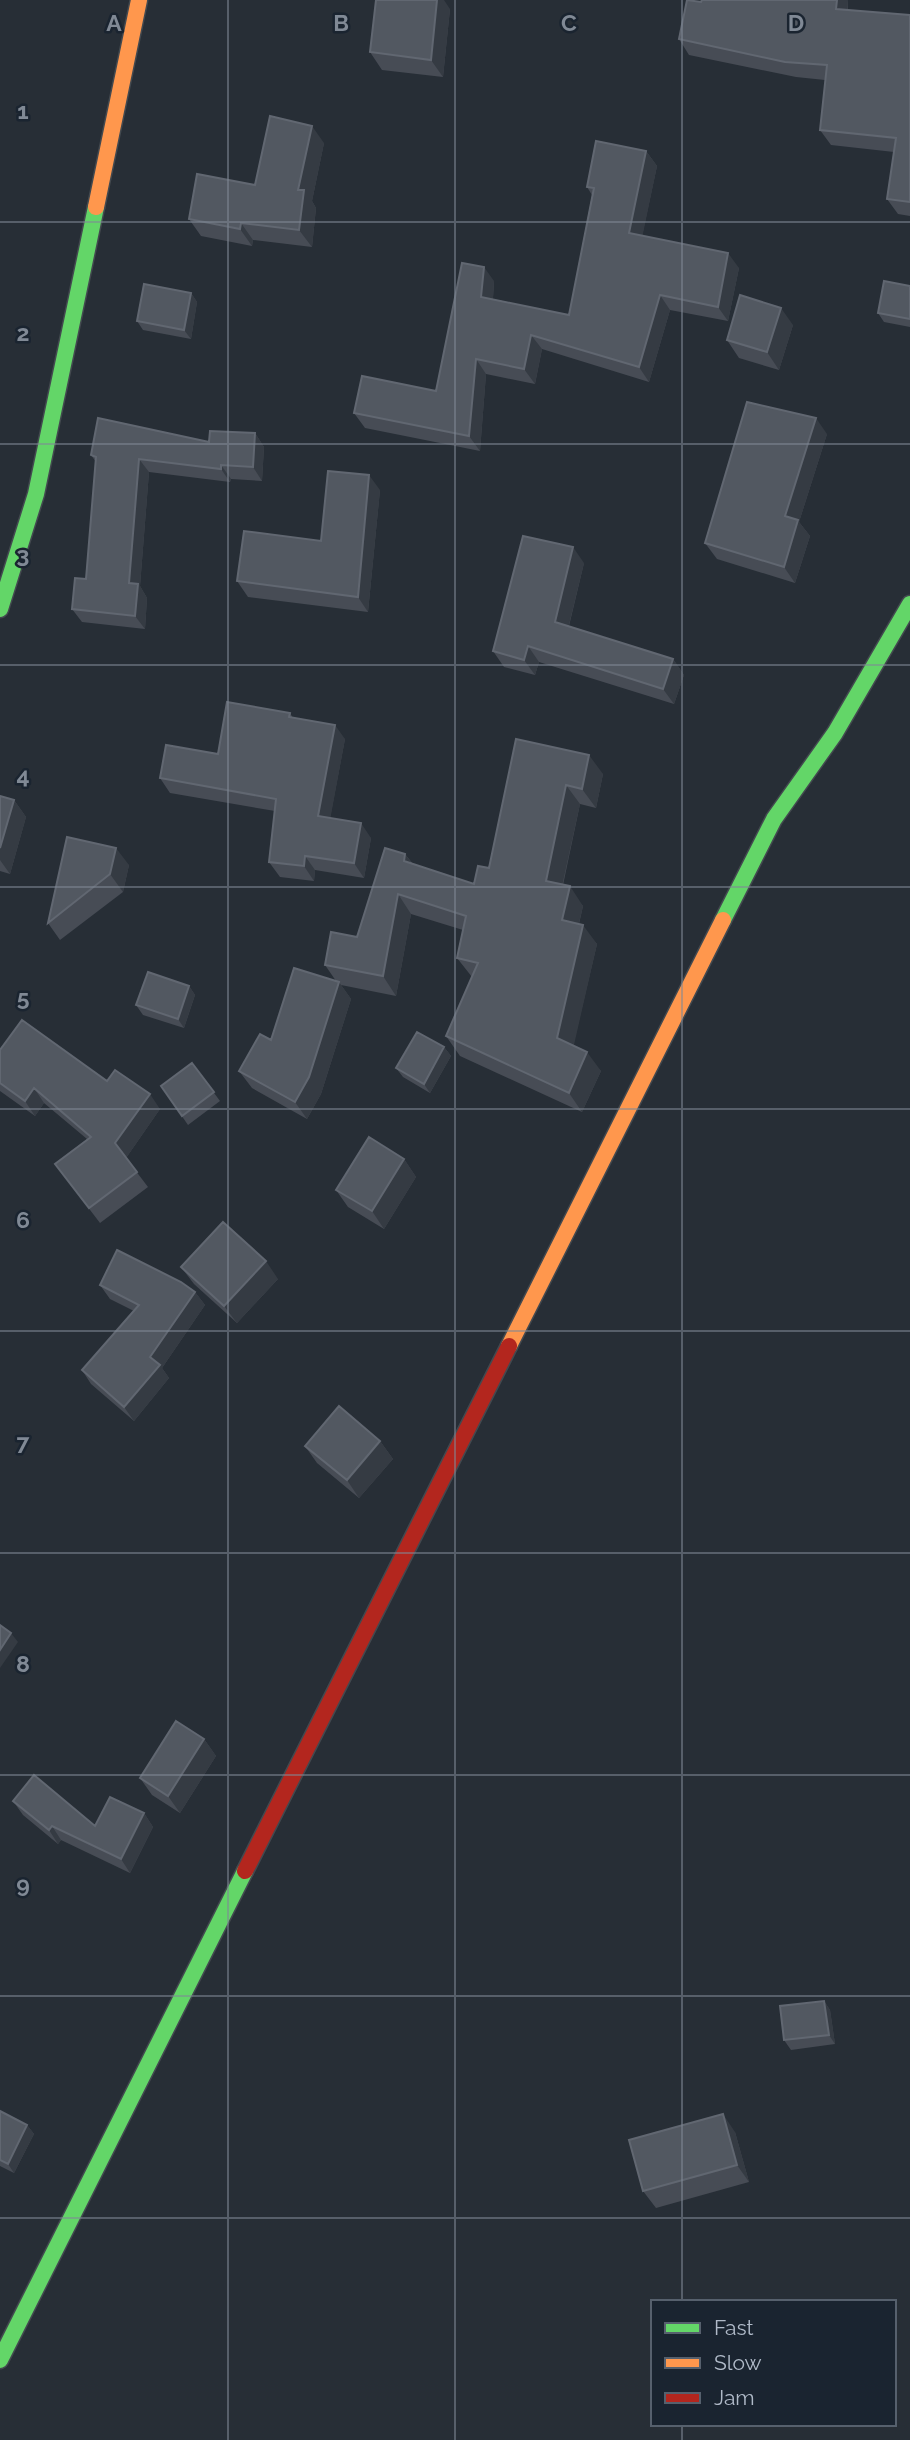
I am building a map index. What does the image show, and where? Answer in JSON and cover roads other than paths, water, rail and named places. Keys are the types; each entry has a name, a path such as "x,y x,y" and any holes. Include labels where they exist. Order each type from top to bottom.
{"street":[{"path":"0,609 36,494 139,0"},
{"path":"0,2360 774,819 835,733 910,604"}]}
